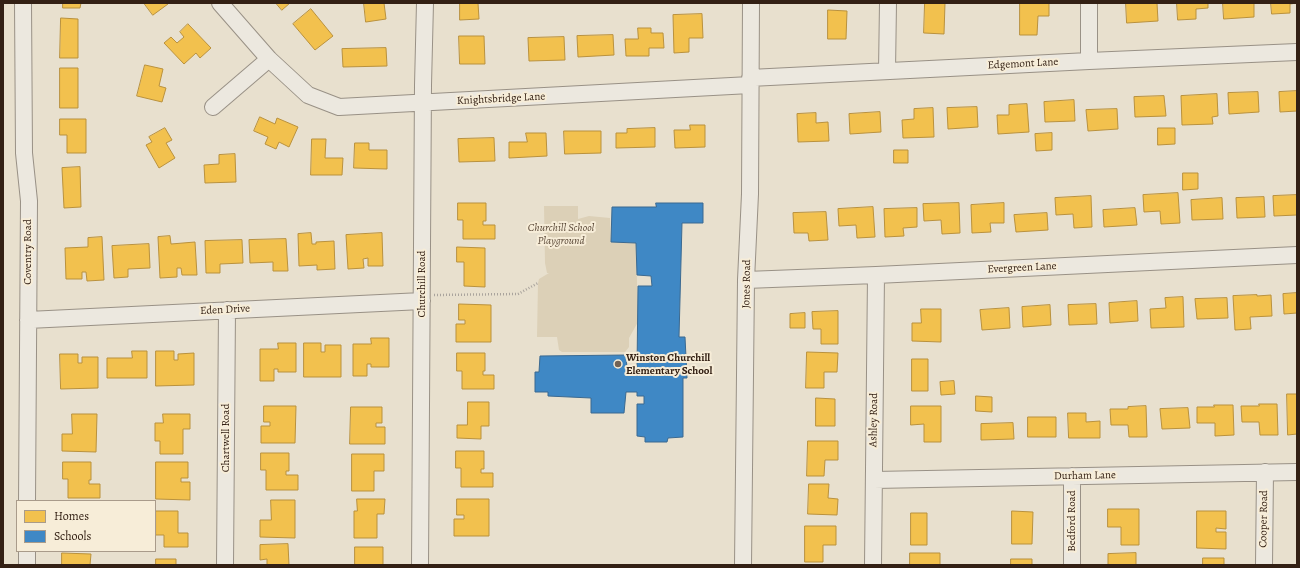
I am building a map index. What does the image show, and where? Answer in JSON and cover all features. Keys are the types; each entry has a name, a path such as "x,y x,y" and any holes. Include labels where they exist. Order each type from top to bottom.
{"street":[{"name":"Coventry Road","path":"23,3 24,153 29,202 27,500"},
{"name":"Knightsbridge Lane","path":"220,3 269,59 308,95 339,107 750,82"},
{"name":"Churchill Road","path":"420,565 425,3"},
{"name":"Jones Road","path":"743,565 746,280 750,194 751,3"},
{"path":"887,71 888,3"},
{"path":"1089,3 1089,61"},
{"name":"Edgemont Lane","path":"750,82 887,71 1297,52"},
{"path":"213,107 269,59"},
{"name":"Evergreen Lane","path":"746,280 876,276 1297,255"},
{"name":"Ashley Road","path":"873,565 876,276"},
{"name":"Eden Drive","path":"28,320 422,298"},
{"name":"Chartwell Road","path":"225,565 227,310"},
{"name":"Cooper Road","path":"1264,565 1265,472"},
{"name":"Durham Lane","path":"874,480 1297,472"},
{"name":"Bedford Road","path":"1072,476 1072,565"},
{"path":"27,552 27,565"}],"path":[{"path":"422,298 518,294 538,283"}],"green space":[{"name":"Churchill School Playground","path":"544,206 578,206 578,219 589,216 610,218 611,242 636,243 638,322 629,338 629,347 625,352 562,352 559,350 557,337 537,337 538,283 539,279 549,273 547,273 545,263"}],"building: Homes":[{"path":"63,3 81,3 80,8 63,8"},
{"path":"144,3 168,3 168,4 153,15"},
{"path":"276,3 290,3 282,10"},
{"path":"364,3 384,3 386,19 366,22"},
{"path":"460,3 478,3 479,19 460,20"},
{"path":"925,3 945,3 944,34 924,33"},
{"path":"1020,3 1049,3 1049,16 1038,16 1037,35 1020,35"},
{"path":"1126,3 1157,3 1158,21 1127,23"},
{"path":"1177,3 1208,3 1208,8 1196,9 1196,19 1178,20"},
{"path":"1223,3 1254,3 1254,17 1224,19"},
{"path":"1271,3 1297,3 1290,4 1290,13 1272,14"},
{"path":"311,9 333,36 315,50 293,24"},
{"path":"828,10 847,11 846,39 828,39"},
{"path":"702,14 703,38 689,38 689,52 674,53 673,15"},
{"path":"61,18 78,19 78,58 60,58"},
{"path":"188,24 211,48 200,58 196,53 184,64 164,43 171,37 177,43 184,37 180,32"},
{"path":"638,28 651,28 651,33 663,33 664,48 649,48 649,56 626,56 625,39 638,39"},
{"path":"613,35 614,55 578,57 577,36"},
{"path":"459,36 484,36 485,64 460,64"},
{"path":"564,37 565,60 529,61 528,38"},
{"path":"386,48 387,66 343,67 342,49"},
{"path":"145,65 163,69 159,86 166,88 162,102 137,96"},
{"path":"60,68 78,68 78,108 60,108"},
{"path":"1297,91 1297,111 1280,112 1279,92"},
{"path":"1258,92 1259,112 1229,114 1228,93"},
{"path":"1217,94 1218,116 1212,117 1213,124 1182,125 1181,96"},
{"path":"1164,96 1166,116 1135,117 1134,97"},
{"path":"1074,100 1075,121 1045,122 1044,102"},
{"path":"1027,104 1029,132 998,134 997,115 1009,115 1009,105"},
{"path":"977,107 978,127 948,129 947,108"},
{"path":"933,108 934,137 903,138 902,120 914,119 914,109"},
{"path":"1117,109 1118,129 1088,131 1086,110"},
{"path":"880,112 881,132 850,134 849,114"},
{"path":"816,113 816,123 828,122 829,141 798,142 797,114"},
{"path":"260,117 275,124 277,118 298,127 289,147 279,142 276,149 265,144 268,137 254,131"},
{"path":"60,119 86,119 86,153 67,153 67,135 60,135"},
{"path":"690,125 705,125 705,147 675,148 674,130 690,130"},
{"path":"165,128 172,140 166,143 175,158 159,168 146,145 152,142 149,137"},
{"path":"655,128 655,147 616,148 616,133 627,133 627,129"},
{"path":"1158,128 1175,128 1175,144 1158,145"},
{"path":"564,131 601,131 601,153 565,154"},
{"path":"526,133 546,133 547,156 509,158 509,142 527,142"},
{"path":"1052,133 1052,150 1036,151 1035,134"},
{"path":"494,138 495,161 459,162 458,139"},
{"path":"312,139 326,139 325,158 343,158 342,175 311,175"},
{"path":"355,143 369,143 369,150 387,150 387,169 354,168"},
{"path":"894,150 908,150 908,163 894,163"},
{"path":"235,154 236,182 205,183 204,165 219,164 219,155"},
{"path":"80,167 81,207 64,208 62,168"},
{"path":"1183,173 1198,173 1198,189 1183,190"},
{"path":"1178,193 1180,223 1161,224 1160,211 1144,212 1143,195"},
{"path":"1297,195 1297,215 1274,216 1273,196"},
{"path":"1091,196 1092,227 1074,228 1073,214 1056,215 1055,198"},
{"path":"1264,197 1265,217 1237,218 1236,198"},
{"path":"1222,198 1223,219 1192,220 1191,200"},
{"path":"458,203 486,203 486,221 483,221 483,225 495,225 495,239 463,239 463,220 458,220"},
{"path":"959,203 960,233 942,234 941,220 924,221 923,204"},
{"path":"1004,203 1004,223 990,223 991,232 972,233 971,205"},
{"path":"873,207 875,237 857,238 856,225 839,226 838,209"},
{"path":"917,208 917,227 903,228 904,236 885,237 884,209"},
{"path":"1135,208 1137,225 1104,227 1103,210"},
{"path":"826,212 828,240 809,241 808,233 794,233 793,213"},
{"path":"1047,213 1048,230 1016,232 1014,215"},
{"path":"311,233 312,244 316,244 316,242 334,241 335,269 317,270 317,265 299,266 298,234"},
{"path":"382,233 383,266 368,266 368,258 363,259 364,268 348,269 346,235"},
{"path":"170,236 171,244 195,242 197,275 182,275 181,268 177,268 177,277 160,278 158,237"},
{"path":"102,237 104,280 87,281 86,272 82,272 82,279 66,279 65,248 88,247 88,238"},
{"path":"286,239 288,271 273,271 273,262 250,263 249,240"},
{"path":"242,240 243,263 220,264 220,273 206,273 205,241"},
{"path":"149,244 150,268 128,269 128,277 114,278 112,246"},
{"path":"457,247 485,248 485,287 464,286 464,262 457,262"},
{"path":"1297,293 1297,313 1284,314 1283,294"},
{"path":"1271,295 1272,316 1250,317 1251,329 1235,330 1233,296"},
{"path":"1183,297 1184,327 1151,328 1150,309 1166,308 1165,298"},
{"path":"1227,298 1228,318 1197,319 1195,299"},
{"path":"1137,301 1138,321 1110,323 1109,303"},
{"path":"459,304 491,305 491,342 456,342 456,324 465,324 465,320 459,320"},
{"path":"1096,304 1097,324 1069,325 1068,305"},
{"path":"1050,305 1051,325 1023,327 1022,307"},
{"path":"1009,308 1010,328 982,330 980,310"},
{"path":"921,309 941,309 941,342 912,341 912,323 921,323"},
{"path":"838,311 838,344 821,344 821,329 813,329 812,312"},
{"path":"805,313 805,328 790,328 790,314"},
{"path":"371,338 389,338 389,367 371,367 371,364 367,364 367,376 353,376 353,344 371,344"},
{"path":"278,343 296,343 296,372 278,372 278,369 274,369 274,381 260,381 260,349 278,349"},
{"path":"304,343 321,343 321,352 325,352 325,345 341,345 341,377 304,377"},
{"path":"132,351 147,351 147,378 107,378 107,358 132,358"},
{"path":"156,351 174,351 174,360 178,360 178,354 194,353 194,385 156,386"},
{"path":"807,352 838,353 837,372 824,372 824,388 806,388"},
{"path":"457,353 485,353 485,371 483,371 483,375 494,375 494,389 462,389 462,371 457,371"},
{"path":"60,354 78,354 78,363 82,363 82,357 98,357 98,388 61,389"},
{"path":"912,359 928,359 928,391 912,391"},
{"path":"954,381 955,394 941,395 940,382"},
{"path":"1287,394 1297,394 1297,434 1288,435"},
{"path":"976,396 992,397 992,412 976,411"},
{"path":"816,398 835,399 835,426 816,426"},
{"path":"468,402 489,402 489,426 481,426 481,439 457,438 457,425 467,425"},
{"path":"1259,404 1277,404 1278,435 1260,435 1259,422 1242,422 1241,406 1259,406"},
{"path":"1214,405 1233,405 1234,435 1215,436 1215,423 1197,423 1197,407 1214,407"},
{"path":"264,406 296,406 295,443 261,443 261,426 270,426 270,422 264,422"},
{"path":"911,406 941,406 941,442 924,442 924,424 911,425"},
{"path":"1146,406 1147,437 1129,437 1128,425 1111,425 1110,409 1128,409 1128,407"},
{"path":"351,407 382,407 382,423 376,423 376,427 385,427 385,444 350,444"},
{"path":"1188,408 1190,428 1162,429 1160,409"},
{"path":"1068,413 1086,413 1086,422 1100,421 1100,438 1069,438"},
{"path":"72,414 97,414 96,452 62,451 62,434 72,434"},
{"path":"163,414 190,414 190,429 183,429 183,454 160,454 160,441 155,441 155,423 163,423"},
{"path":"1028,417 1056,417 1056,437 1028,437"},
{"path":"1013,423 1014,439 981,440 981,424"},
{"path":"808,441 838,441 838,460 825,460 824,476 807,476"},
{"path":"456,451 484,451 484,469 481,469 481,473 493,473 493,487 461,487 461,468 456,468"},
{"path":"261,453 289,453 289,471 286,471 286,475 298,475 298,490 266,490 266,470 261,470"},
{"path":"352,454 384,454 384,471 374,471 374,491 352,491"},
{"path":"63,462 91,462 91,480 89,480 89,484 100,484 100,498 68,498 68,479 63,479"},
{"path":"156,462 188,462 188,478 181,478 181,482 190,482 190,500 156,499"},
{"path":"809,484 829,484 828,498 838,499 837,515 808,514"},
{"path":"357,499 385,499 384,514 377,514 377,538 354,538 354,511 357,511"},
{"path":"457,499 489,499 489,536 454,536 454,519 464,519 464,515 457,515"},
{"path":"271,500 295,500 295,538 260,537 260,520 271,520"},
{"path":"1108,509 1139,509 1139,545 1121,545 1121,527 1108,527"},
{"path":"156,511 178,511 178,533 188,533 188,547 164,547 164,535 156,535"},
{"path":"1012,511 1033,512 1032,544 1012,544"},
{"path":"1197,511 1226,511 1226,529 1216,528 1216,532 1226,532 1226,549 1197,548"},
{"path":"911,513 927,513 927,545 911,545"},
{"path":"805,526 836,526 836,545 823,545 823,562 805,562"},
{"path":"288,544 289,565 267,565 267,559 260,560 260,545"},
{"path":"355,547 383,547 383,565 355,565"},
{"path":"62,553 91,554 90,565 62,565"},
{"path":"910,553 940,553 940,565 910,565"},
{"path":"1136,553 1136,565 1108,565 1108,554"},
{"path":"1203,558 1224,558 1224,565 1203,565"},
{"path":"156,559 176,559 176,565 156,565"},
{"path":"1011,559 1032,559 1032,565 1011,565"}],"building: Schools":[{"path":"656,203 703,203 703,223 682,223 679,337 685,337 687,378 683,378 683,437 668,438 667,442 645,442 645,437 637,436 637,404 644,404 644,396 637,396 637,392 626,392 624,413 591,413 591,398 548,396 548,392 535,392 535,372 539,372 540,356 626,355 627,369 637,369 638,286 652,286 651,276 637,275 636,243 611,242 612,207 656,207"}],"place":[{"name":"Winston Churchill Elementary School","path":"618,364"}]}
